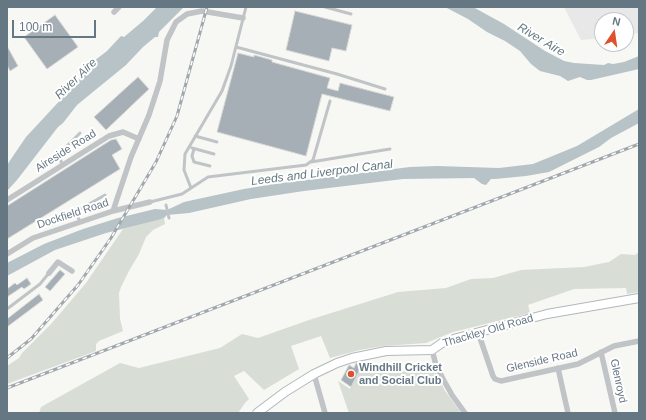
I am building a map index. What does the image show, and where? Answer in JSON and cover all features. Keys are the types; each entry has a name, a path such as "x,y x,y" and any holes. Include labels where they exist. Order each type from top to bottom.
{"street":[{"path":"114,12 119,7"},
{"path":"113,212 139,138 149,115 160,80 167,40 176,22 186,14 202,11 243,18"},
{"name":"Aireside Road","path":"7,200 109,136 123,132 139,138"},
{"name":"Dockfield Road","path":"7,254 33,238 80,222 150,202"},
{"path":"49,273 58,262 72,271"},
{"name":"Thackley Old Road","path":"257,413 285,392 314,374 342,361 386,351 432,350 442,343 547,314 639,298"},
{"name":"Glenside Road","path":"478,332 493,376 496,380 500,381 578,364 614,346 639,341"},
{"path":"432,350 436,365 443,380 452,396 465,413"},
{"name":"Glenroyd","path":"601,352 615,413"},
{"path":"558,368 568,413"},
{"path":"314,374 325,413"}],"lane":[{"path":"190,188 184,165 185,154 222,91 236,47 246,7"},
{"path":"325,7 351,14"},
{"path":"236,47 337,74 385,89"},
{"path":"309,163 313,160 330,101"},
{"path":"62,166 60,156 62,151 80,133"},
{"path":"195,136 216,142"},
{"path":"188,147 214,154"},
{"path":"194,149 192,156 194,162 210,166"},
{"path":"150,202 182,194 208,177 306,165 309,163 390,149"},
{"path":"61,220 105,195"},
{"path":"166,205 169,218"},
{"path":"76,212 80,222"},
{"path":"7,309 40,284 49,273"}],"shaded area":[{"name":"River Aire","path":"157,7 184,7 159,32 158,37 155,37 143,47 126,65 77,105 7,191 7,165 26,137 91,67 94,61 107,51 121,36 124,37 143,21"},
{"name":"River Aire","path":"445,7 473,7 504,24 545,51 564,61 604,65 608,63 613,64 624,62 639,56 639,69 591,80 580,77 568,81 560,76 540,71 531,64 520,51 468,19"},
{"path":"564,7 639,7 639,33 634,34 634,12 594,12 594,39 581,40"},
{"path":"639,109 639,123 611,138 599,147 549,172 526,176 491,179 486,185 474,178 403,179 251,199 189,213 167,215 158,220 106,233 55,250 7,276 7,263 44,244 83,229 118,218 155,209 167,210 184,202 274,184 410,167 437,166 499,168 533,164 577,146"},
{"path":"164,218 165,224 153,230 146,237 139,254 121,287 119,293 120,319 123,331 99,341 96,344 96,351 7,384 7,366 19,358 22,353 52,323 86,283 123,229"},
{"path":"639,252 639,292 627,294 626,288 574,289 528,305 530,313 453,332 426,343 383,346 330,358 321,336 291,346 299,369 264,390 244,371 234,376 249,399 238,413 39,413 41,407 120,363 139,368 220,348 242,334 258,338 398,292 446,288 471,279 493,278 521,270 584,267 609,262 621,254 635,255"},
{"path":"361,366 373,373 435,370 445,391 460,411 458,413 349,413 338,381 350,389"}],"building":[{"path":"295,11 352,25 346,51 332,48 329,61 286,50"},
{"path":"55,15 78,47 47,69 24,37"},
{"path":"7,46 18,66 10,71 7,65"},
{"path":"238,53 254,57 254,55 272,60 272,62 330,78 327,88 338,91 340,83 394,97 390,111 322,94 306,156 217,132"},
{"path":"138,77 149,89 106,130 94,117"},
{"path":"116,139 122,149 112,155 120,169 7,239 7,206 111,140"},
{"path":"60,270 65,274 50,291 45,287"},
{"path":"27,278 31,284 24,289 22,287 7,297 7,289 15,283 17,285"},
{"path":"39,294 43,300 7,327 7,319"},
{"name":"Windhill Cricket and Social Club","path":"356,363 362,365 351,387 341,380 349,365 354,368"}],"railway":[{"path":"7,358 31,339 78,285 111,238 156,162 177,116 207,7"},
{"path":"7,388 639,144"}],"place":[{"name":"Windhill Cricket and Social Club","path":"351,374"}],"water label":[{"name":"Leeds and Liverpool Canal","path":"322,173"}]}
